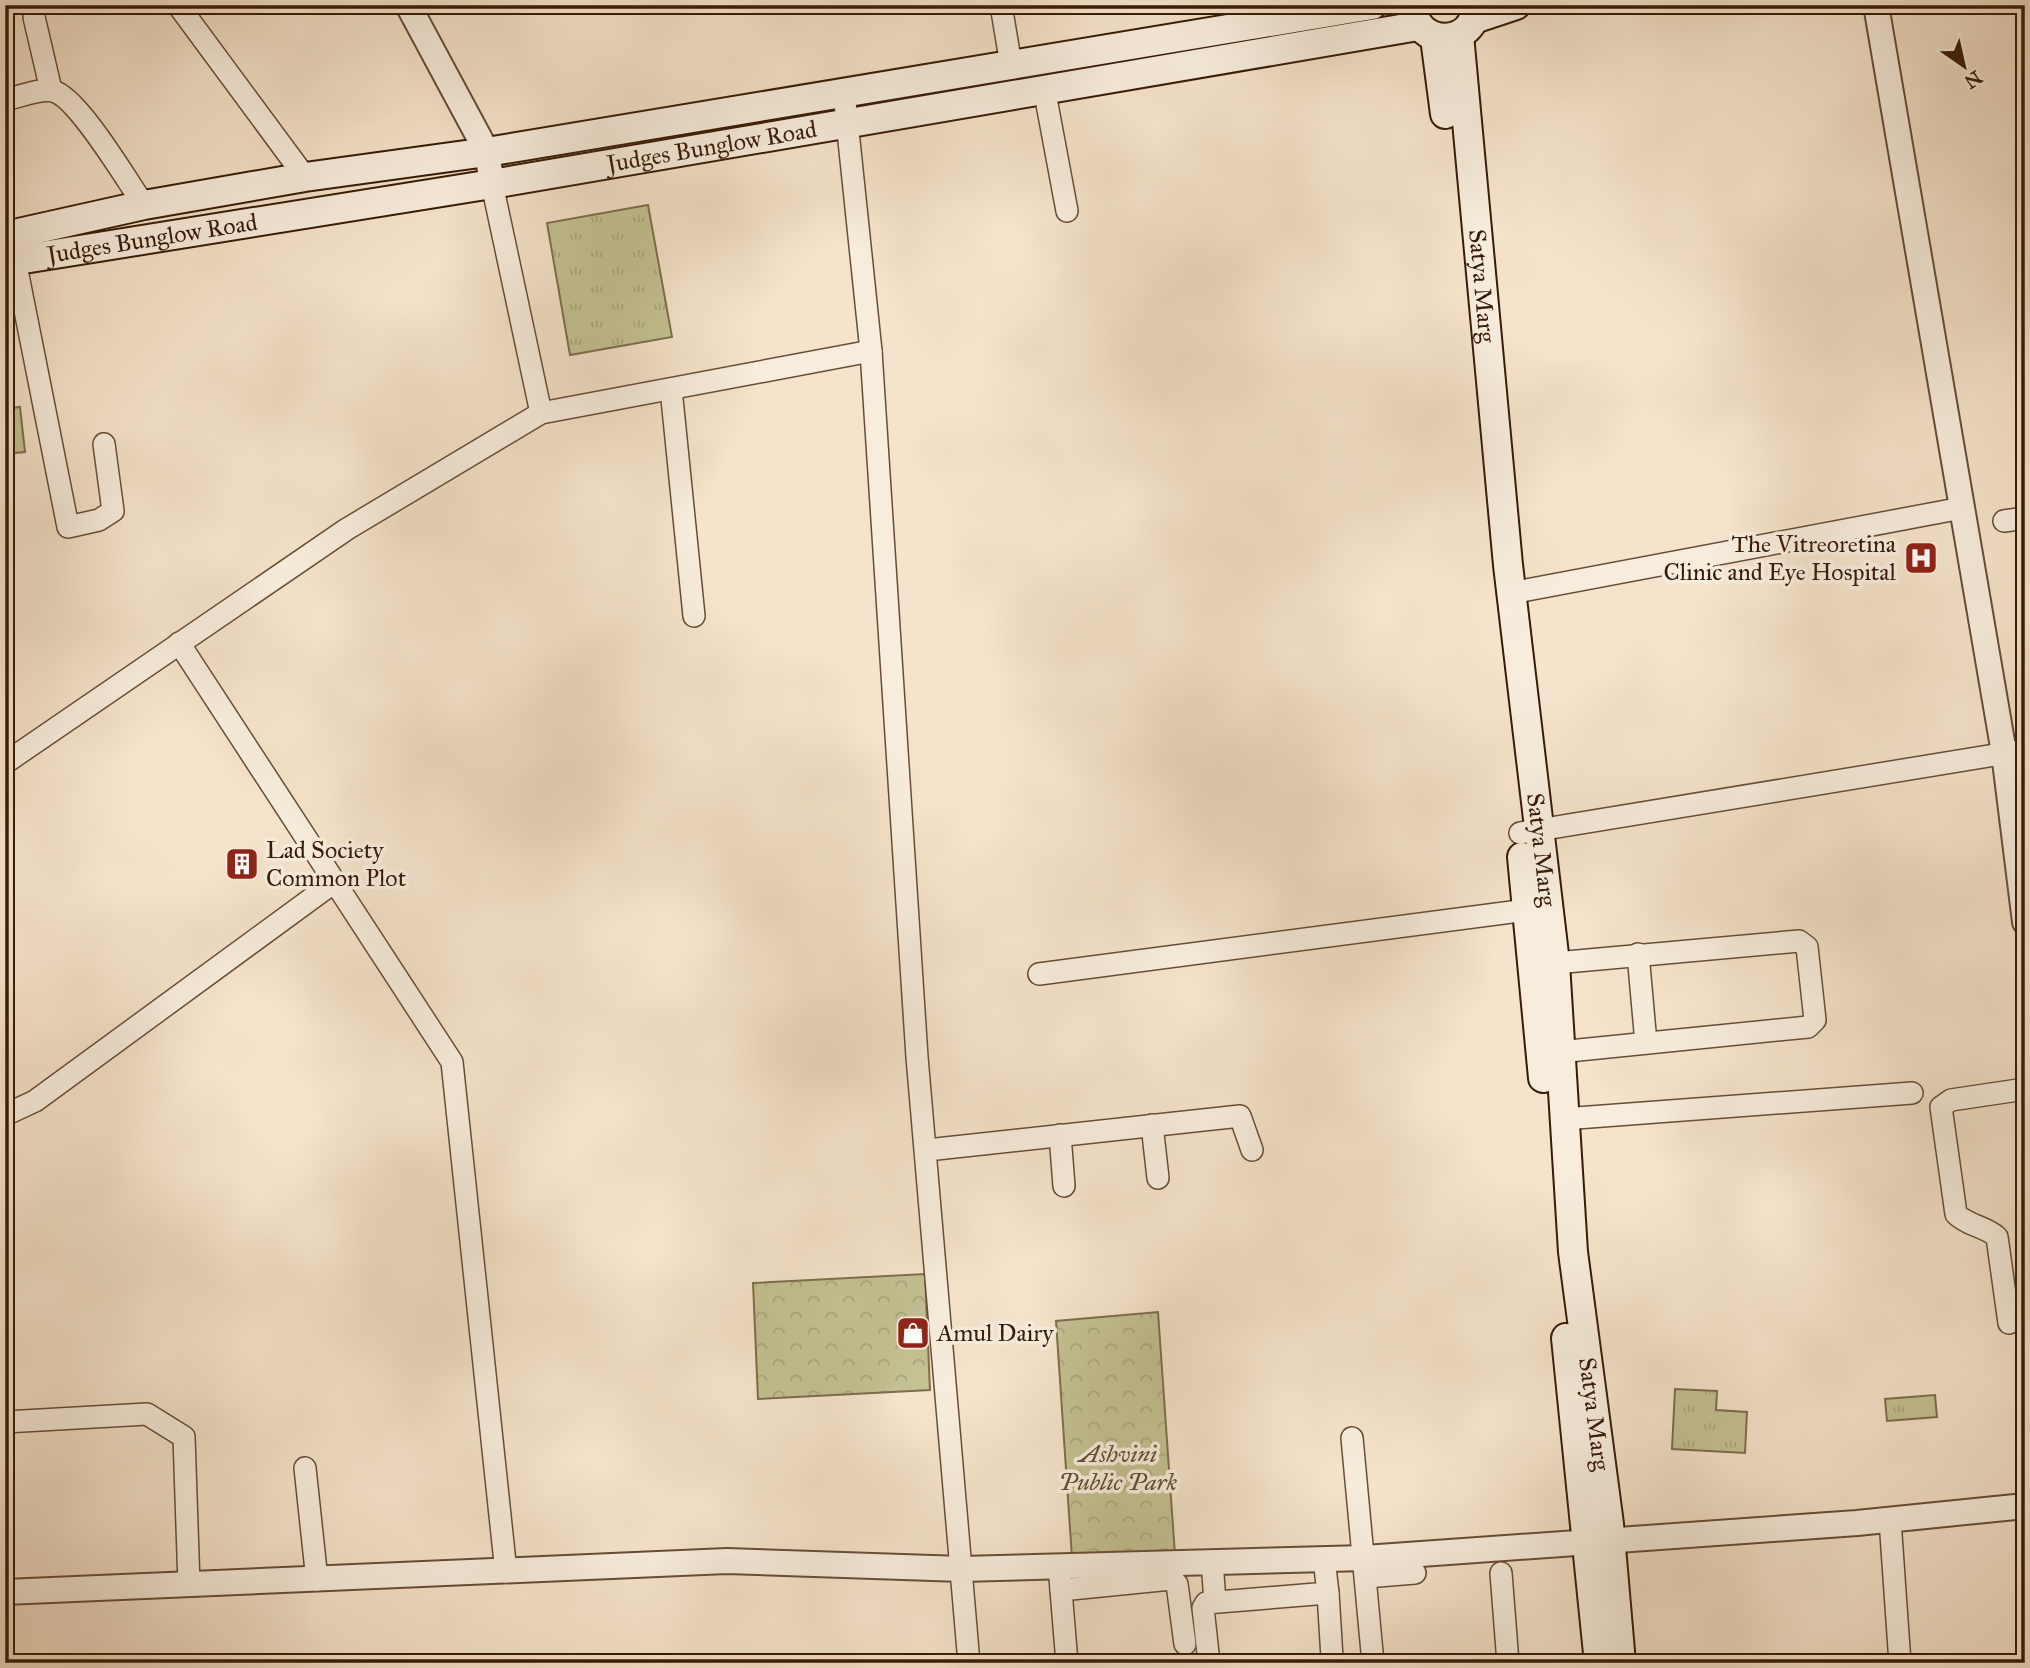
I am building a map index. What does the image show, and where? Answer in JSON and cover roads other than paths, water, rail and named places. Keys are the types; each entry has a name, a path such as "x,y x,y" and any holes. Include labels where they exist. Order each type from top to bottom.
{"main road":[{"name":"Judges Bunglow Road","path":"9,253 144,205 305,177 486,152 1372,5"},
{"name":"Judges Bunglow Road","path":"9,253 492,184 1445,21 1516,5"},
{"name":"Satya Marg","path":"1445,21 1530,832 1555,964 1573,1252 1599,1543 1599,1663"},
{"name":"Satya Marg","path":"1482,388 1511,593 1530,832 1527,910 1599,1543 1621,1663"}],"street":[{"path":"178,5 305,177"},
{"path":"408,5 486,152 541,414"},
{"path":"1001,5 1011,65"},
{"path":"1876,5 1962,508 2014,752 2025,922"},
{"path":"37,9 51,90"},
{"path":"1044,88 1067,211"},
{"path":"5,100 51,90 64,96 82,115 144,205"},
{"path":"844,93 871,351 917,1057 969,1663"},
{"path":"9,253 68,527 99,520 113,511 104,444"},
{"path":"5,763 347,529 541,414 871,351"},
{"path":"671,389 694,616"},
{"path":"1511,593 1962,508"},
{"path":"179,643 452,1062 506,1572"},
{"path":"1530,832 2014,752"},
{"path":"5,1115 35,1101 333,883"},
{"path":"1040,974 1527,910"},
{"path":"1555,964 1638,954 1799,941 1807,947 1815,1020 1808,1027 1559,1052"},
{"path":"1638,954 1646,1043"},
{"path":"2009,1323 1997,1237 1991,1231 1965,1223 1956,1214 1941,1107 1951,1100 2025,1089"},
{"path":"1563,1119 1912,1093"},
{"path":"927,1150 1240,1116 1252,1150"},
{"path":"1152,1125 1157,1178"},
{"path":"1060,1135 1064,1186"},
{"path":"5,1422 147,1414 184,1437 189,1585"},
{"path":"1352,1438 1373,1663"},
{"path":"305,1468 317,1580"},
{"path":"1366,1567 1599,1543 1890,1520 2025,1506"},
{"path":"1890,1520 1900,1663"},
{"path":"5,1592 727,1561 962,1569 1059,1578 1143,1572 1212,1562 1324,1559 1415,1573"},
{"path":"1324,1559 1332,1658"},
{"path":"1212,1562 1215,1602"},
{"path":"1143,1572 1171,1579 1177,1584 1185,1644"},
{"path":"1501,1573 1508,1663"},
{"path":"1059,1578 1067,1663"},
{"path":"1209,1663 1203,1608 1206,1603 1328,1593"}],"place":[{"name":"The Vitreoretina Clinic and Eye Hospital","path":"1921,558"},
{"name":"Lad Society Common Plot","path":"242,864"},
{"name":"Amul Dairy","path":"913,1333"}],"park label":[{"name":"Ashvini Public Park","path":"1118,1468"}]}
